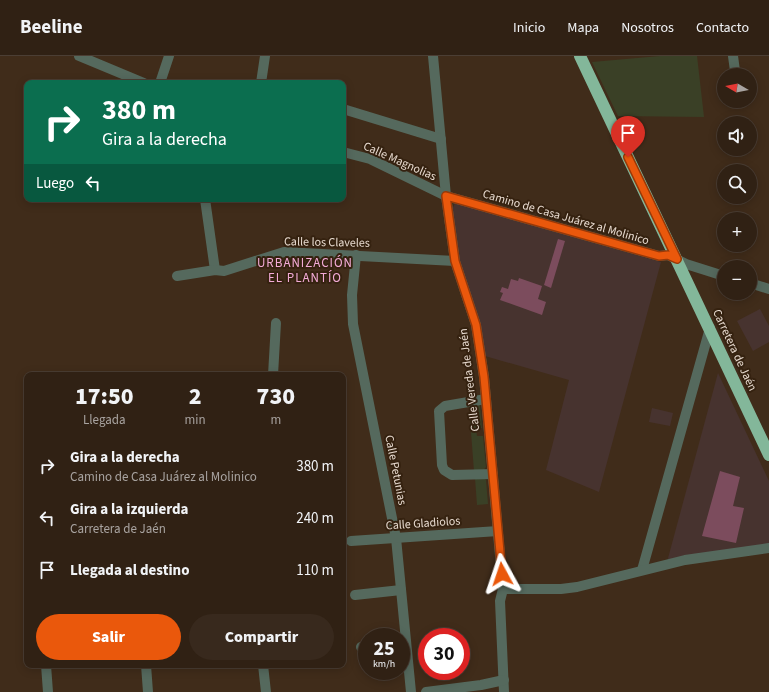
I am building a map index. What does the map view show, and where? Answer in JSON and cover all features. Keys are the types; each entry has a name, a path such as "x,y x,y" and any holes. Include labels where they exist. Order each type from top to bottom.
{"highway":[{"name":"Carretera de Jaén","path":"580,56 656,214 672,257 710,328 769,455"}],"street":[{"path":"79,56 122,79"},
{"path":"161,80 169,56"},
{"path":"261,80 265,56"},
{"name":"Calle Vereda de Jaén","path":"433,56 446,196 455,261 476,325 486,399 503,589 500,601 504,692"},
{"path":"733,56 735,68"},
{"path":"346,110 441,139"},
{"name":"Calle Magnolias","path":"346,153 370,159 446,196"},
{"name":"Camino de Casa Juárez al Molinico","path":"446,196 659,256 672,257 686,264 717,274"},
{"path":"205,202 215,270"},
{"name":"Calle los Claveles","path":"177,276 215,270 224,271 284,252 455,261"},
{"name":"Calle Petunias","path":"356,255 352,295 353,324 396,538 401,590 402,628"},
{"path":"757,285 769,289"},
{"path":"273,372 276,323"},
{"path":"642,570 710,328"},
{"path":"486,399 445,406 439,411 442,465 444,470 452,475 492,474"},
{"name":"Calle Gladiolos","path":"350,541 498,531"},
{"path":"503,589 561,589 577,587 685,560 769,548"},
{"path":"355,595 401,590"},
{"path":"46,668 48,692"},
{"path":"146,668 148,692"},
{"path":"263,668 266,692"},
{"name":"Calle Petunias","path":"408,680 410,692"},
{"path":"426,692 481,685 504,680"}],"shaded area":[{"path":"455,203 661,262 599,492 546,470 569,380 485,356 459,256 452,210"},
{"path":"760,309 769,326 769,342 753,351 737,321"},
{"path":"718,373 769,481 769,546 667,562"},
{"path":"652,408 673,413 670,426 649,422"}],"green space":[{"path":"660,56 697,56 704,117 618,116 592,62"},
{"path":"478,404 480,406 482,428 476,429 477,436 483,436 486,467 483,471 474,471 469,406"},
{"path":"475,478 484,478 486,480 488,504 477,505"}],"building":[{"path":"558,239 565,241 551,288 544,285"},
{"path":"519,278 542,286 538,299 546,302 542,315 500,300 503,293 500,292 502,287 508,289 511,279 518,281"},
{"path":"720,471 740,477 733,506 744,508 736,543 702,536"}],"district":[{"name":"URBANIZACIÓN EL PLANTÍO","path":"305,270"}],"route":[{"path":"502,574 484,377 476,325 455,261 446,196 659,256 668,255 677,259 628,157"}]}
